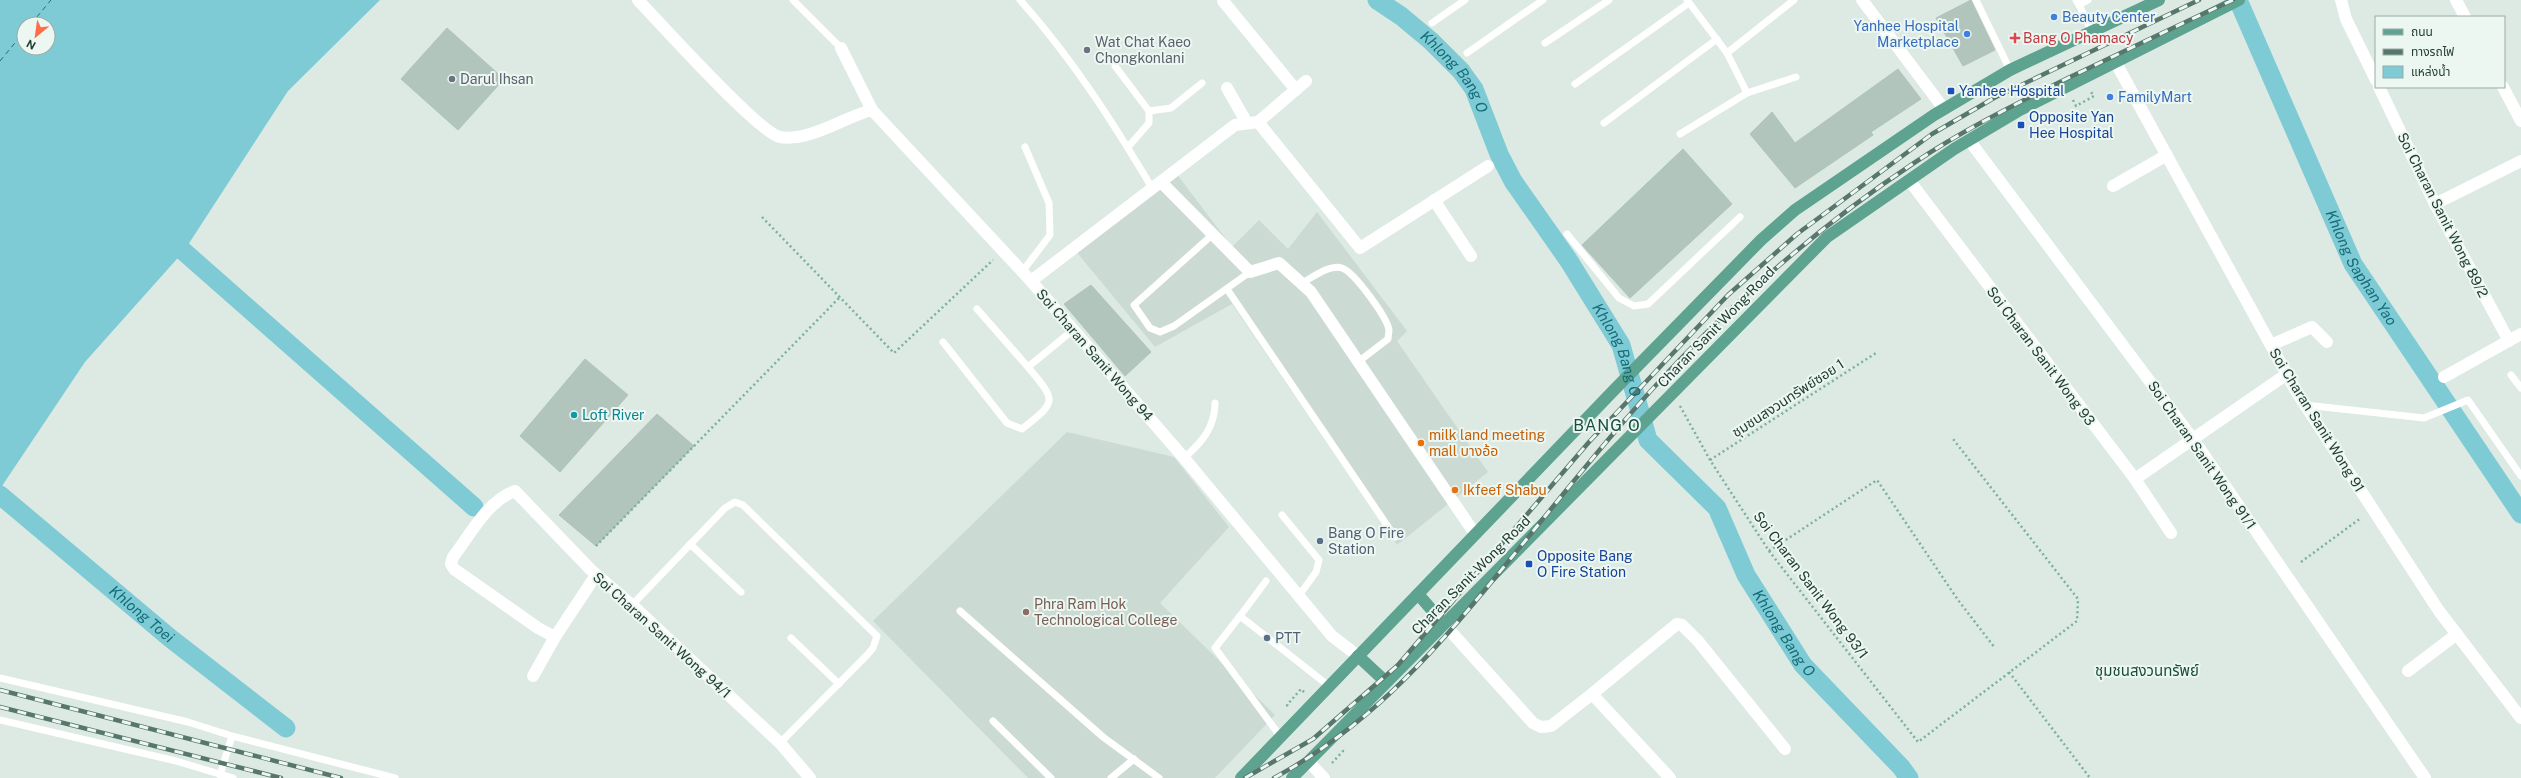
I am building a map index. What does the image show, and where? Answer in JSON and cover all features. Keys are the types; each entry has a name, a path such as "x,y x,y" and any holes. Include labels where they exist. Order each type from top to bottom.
{"main road":[{"name":"Charan Sanit Wong Road","path":"1241,778 1615,389 1764,237 1795,210 1944,109 2010,70 2159,0"},
{"name":"Charan Sanit Wong Road","path":"1292,778 1827,237 1969,140 2018,111 2235,2"},
{"path":"1418,594 1444,624"},
{"path":"1358,656 1386,682"}],"street":[{"path":"638,0 754,120 779,137 798,136 843,123 858,114 872,110"},
{"path":"1862,0 1944,109"},
{"path":"2341,0 2346,19 2375,78"},
{"path":"2456,0 2464,16"},
{"path":"1223,1 1296,90"},
{"name":"Soi Charan Sanit Wong 94","path":"841,48 872,110 1031,281 1184,458 1298,597 1338,642 1358,656"},
{"name":"Soi Charan Sanit Wong 91","path":"2116,63 2305,405 2439,611 2521,718"},
{"path":"1031,281 1235,125 1253,122 1306,81"},
{"path":"1227,88 1253,122 1360,248 1488,166"},
{"name":"Soi Charan Sanit Wong 89/2","path":"2379,88 2435,204 2509,341"},
{"path":"2504,88 2521,121"},
{"name":"Soi Charan Sanit Wong 91/1","path":"1969,140 2193,439 2424,778"},
{"path":"2113,186 2167,155"},
{"path":"2435,204 2521,161"},
{"name":"Soi Charan Sanit Wong 93","path":"1909,180 2135,479 2171,533"},
{"path":"1157,185 1250,272 1280,263 1311,292 1475,534"},
{"path":"1434,200 1471,256"},
{"path":"2271,345 2312,327 2328,342"},
{"path":"2444,377 2521,334"},
{"path":"2135,479 2287,374"},
{"name":"Soi Charan Sanit Wong 94/1","path":"556,637 538,628 454,568 451,564 453,557 491,507 504,494 515,491 596,575 632,604 780,743 810,778"},
{"path":"533,676 596,575"},
{"path":"1444,624 1533,723 1542,727 1551,726 1677,624 1682,625 1698,640 1785,749"},
{"path":"2408,671 2457,634"},
{"path":"1592,694 1670,778"},
{"path":"1308,761 1324,778"}],"lane":[{"path":"793,0 841,48"},
{"path":"1020,0 1048,33 1109,116 1128,147 1157,185"},
{"path":"1432,23 1464,0"},
{"path":"1467,53 1543,0"},
{"path":"1545,43 1608,0"},
{"path":"1727,53 1794,0"},
{"path":"1976,0 2010,70"},
{"path":"2088,0 2077,3 2092,32"},
{"path":"1575,84 1688,1 1727,53 1747,93"},
{"path":"1604,123 1717,39"},
{"path":"1115,66 1149,111 1149,123 1128,147"},
{"path":"1680,134 1747,93 1796,76"},
{"path":"1149,111 1171,108 1202,83"},
{"path":"1022,272 1050,235 1049,203 1025,147"},
{"path":"1567,234 1619,298 1634,306 1648,304 1740,216"},
{"path":"1212,236 1134,305 1150,328 1160,332 1174,326 1250,272"},
{"path":"1302,283 1330,268 1342,268 1353,276 1385,319 1389,330 1388,339 1358,362"},
{"path":"1227,289 1394,537"},
{"path":"943,342 1007,423 1022,429 1048,409 1050,402 1046,390 1028,367 977,309"},
{"path":"1028,367 1073,330"},
{"path":"2511,375 2521,388"},
{"path":"2305,405 2424,418 2468,400 2521,476"},
{"path":"1184,458 1203,442 1215,416 1215,403"},
{"path":"632,604 731,503 743,505 874,631 877,636 873,648 780,743"},
{"path":"1282,515 1319,560 1316,572 1298,597"},
{"path":"690,544 741,592"},
{"path":"1266,581 1215,648 1280,736"},
{"path":"960,611 1103,737 1159,778"},
{"path":"1240,616 1328,686"},
{"path":"791,638 839,684"},
{"path":"0,678 188,722 232,736 395,778"},
{"path":"0,720 176,761 233,778"},
{"path":"993,721 1051,778"},
{"path":"220,775 232,736"},
{"path":"1111,778 1134,759"}],"path":[{"path":"762,216 894,353 1003,250"},
{"path":"596,546 840,297"},
{"name":"ชุมชนสงวนทรัพย์ซอย 1","path":"1710,460 1876,353"},
{"name":"Soi Charan Sanit Wong 93/1","path":"1673,393 1710,460 1769,551 1918,742 2009,672"},
{"path":"1953,439 2078,599 2077,621 2009,672 2090,778"},
{"path":"1769,551 1877,480 1958,600 1995,648"},
{"path":"2301,562 2373,510"},
{"path":"1292,710 1287,705 1301,689"},
{"path":"1332,764 1343,751 1338,746"}],"shaded area":[{"path":"1176,173 1232,247 1259,220 1288,249 1317,212 1407,331 1397,341 1488,472 1397,545 1232,304 1155,347 1074,249"},
{"name":"Phra Ram Hok Technological College","path":"1067,432 1174,457 1229,527 1160,603 1275,715 1215,778 1028,778 873,621"}],"water":[{"path":"0,0 380,0 288,91 184,251 85,362 0,489"}],"building":[{"name":"Yanhee Hospital Marketplace","path":"1971,0 1995,50 1963,66 1936,18"},
{"name":"Darul Ihsan","path":"447,28 504,79 458,130 401,79"},
{"path":"1898,69 1921,99 1871,132 1873,135 1795,188 1750,134 1772,112 1795,143"},
{"path":"1683,149 1732,204 1630,298 1582,245"},
{"path":"1091,285 1151,352 1125,376 1064,304"},
{"name":"Loft River","path":"585,359 628,395 560,472 520,436"},
{"path":"657,414 694,446 596,546 559,515"}],"waterway":[{"name":"Khlong Bang O","path":"1377,0 1401,16 1431,41 1461,71 1474,89 1499,154 1513,181 1569,261 1621,345 1648,440 1717,508 1746,575 1803,665 1901,767 1909,778"},
{"name":"Khlong Saphan Yao","path":"2238,0 2353,264 2521,514"},
{"path":"165,235 474,507"},
{"name":"Khlong Toei","path":"0,495 170,638 286,728"}],"ferry route":[{"path":"38,16 51,0"},
{"path":"0,61 16,42"}],"railway":[{"path":"1245,778 1313,739 1398,665 1589,442 1728,295 1797,234 1932,134 1994,98 2199,0"},
{"path":"1274,778 1344,733 1404,680 1459,621 1654,387 1729,311 1806,243 1886,182 1971,128 2068,78 2233,0"},
{"path":"0,690 341,778"},
{"path":"0,707 281,778"}],"place":[{"name":"Beauty Center","path":"2054,17"},
{"name":"Yanhee Hospital Marketplace","path":"1967,34"},
{"name":"Bang O Phamacy","path":"2015,38"},
{"name":"Wat Chat Kaeo Chongkonlani","path":"1087,50"},
{"name":"Darul Ihsan","path":"452,79"},
{"name":"Yanhee Hospital","path":"1951,91"},
{"name":"FamilyMart","path":"2110,97"},
{"name":"Opposite Yan Hee Hospital","path":"2021,125"},
{"name":"Loft River","path":"574,415"},
{"name":"milk land meeting mall บางอ้อ","path":"1421,443"},
{"name":"Ikfeef Shabu","path":"1455,490"},
{"name":"Bang O Fire Station","path":"1320,541"},
{"name":"Opposite Bang O Fire Station","path":"1529,564"},
{"name":"Phra Ram Hok Technological College","path":"1026,612"},
{"name":"PTT","path":"1267,638"}],"district":[{"name":"BANG O","path":"1607,425"},
{"name":"ชุมชนสงวนทรัพย์","path":"2147,671"}]}
